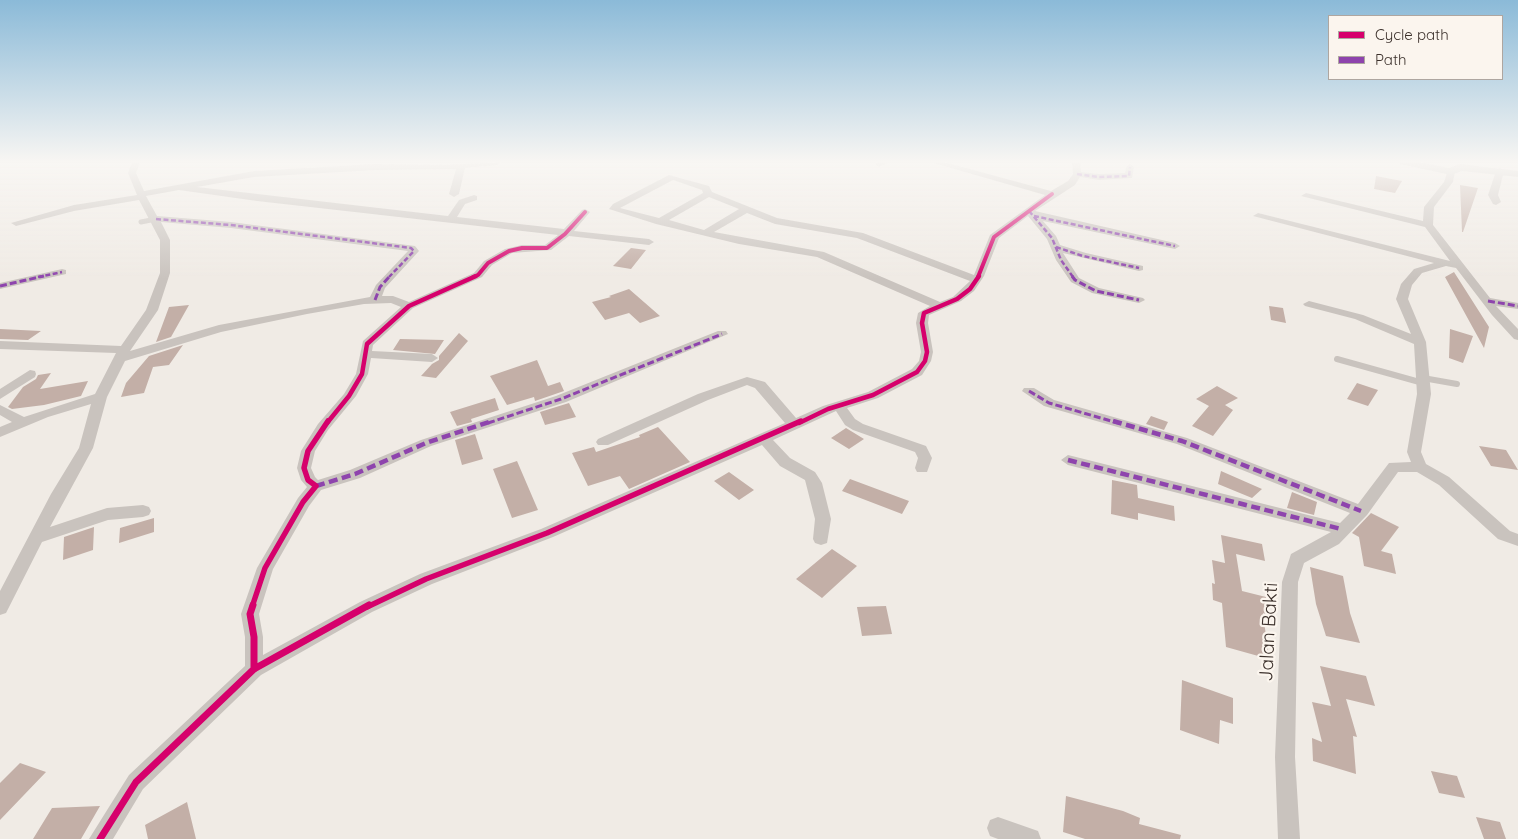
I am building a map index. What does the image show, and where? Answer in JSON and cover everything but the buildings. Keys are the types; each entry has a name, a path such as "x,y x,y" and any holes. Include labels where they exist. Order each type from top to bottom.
{"street":[{"path":"16,223 109,201"},
{"path":"0,608 86,448 100,397 122,354 152,310 166,273 165,240 156,219 145,201"},
{"path":"295,201 565,234 649,242"},
{"path":"450,220 465,201"},
{"path":"625,201 614,209 739,242 766,244 820,254 939,306"},
{"path":"658,222 695,201"},
{"path":"727,201 776,222 859,235 977,280"},
{"path":"100,839 136,782 254,669 366,607 426,579 547,533 794,425 839,406 873,395 916,372 925,361 927,352 922,323 924,313 957,299 970,289 977,280 994,237 1031,214 1044,201"},
{"path":"1328,201 1428,225 1496,313 1518,336"},
{"path":"1428,225 1429,206 1433,201"},
{"path":"705,233 747,209"},
{"path":"316,486 308,480 304,468 308,451 323,427 354,389 362,374 367,344 409,306 478,275 488,263 509,251 522,248 547,248 565,234 585,212"},
{"path":"1031,214 1175,246"},
{"path":"1031,214 1052,238 1061,260 1075,280 1096,291 1139,300"},
{"path":"1258,216 1459,266"},
{"path":"156,219 231,225 411,248 414,251 380,287 375,300"},
{"path":"1056,248 1139,268"},
{"path":"1445,264 1418,270 1407,284 1402,299 1420,342 1423,380 1424,394 1414,452 1420,467 1444,481 1504,535 1518,540"},
{"path":"0,286 62,272"},
{"path":"0,345 122,354 219,329 375,300 392,299 409,306"},
{"path":"1488,301 1518,306"},
{"path":"1309,304 1358,317 1420,342"},
{"path":"254,669 254,637 250,614 265,568 303,502 316,486 355,474 426,443 561,399 722,334"},
{"path":"366,354 432,358"},
{"path":"0,395 30,374"},
{"path":"604,442 703,397 746,380 760,385 794,425"},
{"path":"1029,391 1049,402 1182,441 1361,511"},
{"path":"0,432 42,414 100,397"},
{"path":"839,406 850,422 858,428 922,449 925,458 922,468"},
{"path":"0,410 22,422"},
{"path":"764,439 785,462 810,476 814,482 823,519 822,539"},
{"path":"1068,460 1342,529"},
{"name":"Jalan Bakti","path":"1290,839 1285,758 1290,582 1297,559 1332,540 1361,511 1386,474 1394,467 1420,467"},
{"path":"36,538 107,514 143,510"},
{"path":"998,828 1030,839"}],"lane":[{"path":"141,222 156,219"},
{"path":"1337,358 1423,380 1457,384"}],"marked path":[{"path":"1029,211 1052,238 1061,260 1075,280 1096,291 1139,300"},
{"path":"1034,216 1175,246"},
{"path":"156,219 231,225 411,248 414,251 380,287 375,300"},
{"path":"1056,247 1083,256 1139,268"},
{"path":"0,286 62,272"},
{"path":"1488,301 1518,306"},
{"path":"316,486 355,474 426,443 561,399 722,334"},
{"path":"1029,391 1049,403 1182,441 1361,511"},
{"path":"1068,460 1341,529"}],"cycle path":[{"path":"100,839 136,782 254,669 366,607 426,579 547,533 742,449 828,409 873,395 917,372 925,361 927,352 922,323 924,313 957,299 970,289 979,276 994,237 1042,201"},
{"path":"254,669 254,637 250,614 265,568 303,502 316,486 308,480 304,468 308,451 323,427 349,396 362,374 367,344 409,306 478,275 488,263 509,251 522,248 547,248 565,234 585,212"}]}
